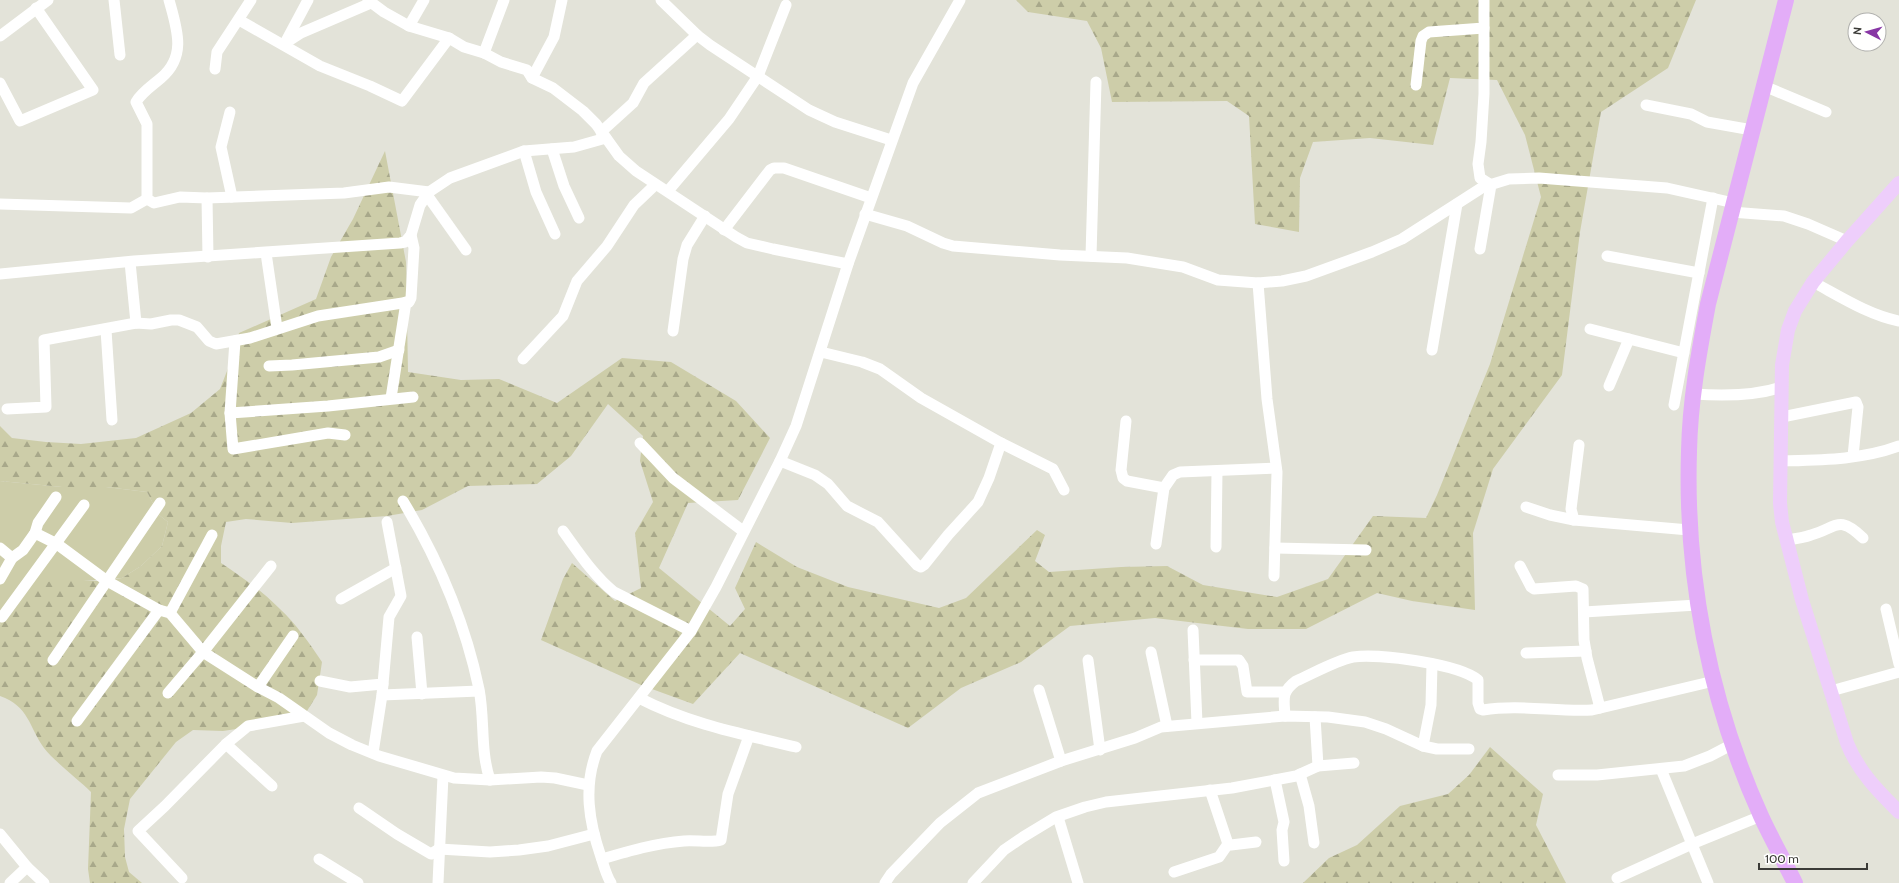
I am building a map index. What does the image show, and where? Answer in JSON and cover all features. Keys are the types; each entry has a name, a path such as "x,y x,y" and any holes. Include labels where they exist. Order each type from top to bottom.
{"highway":[{"path":"1786,0 1708,304 1701,341 1689,449 1689,530 1697,605 1714,681 1733,744 1761,816 1795,883"}],"main road":[{"path":"1899,183 1847,241 1813,282 1795,311 1788,330 1782,365 1780,502 1786,540 1802,600 1852,756 1872,786 1899,812"}],"street":[{"path":"0,36 48,0"},
{"path":"114,0 120,55"},
{"path":"147,199 145,149 147,124 136,102 170,71 176,59 178,47 176,24 169,0"},
{"path":"215,68 217,52 251,0"},
{"path":"284,44 308,0"},
{"path":"409,26 424,0"},
{"path":"484,53 504,0"},
{"path":"532,78 554,37 562,0"},
{"path":"611,883 594,834 590,817 588,786 591,765 597,751 691,631 716,587 743,531 780,461 796,426 848,264 912,83 960,0"},
{"path":"1484,0 1484,94 1478,164 1480,178 1491,185"},
{"path":"284,44 301,33 369,1 384,12 409,26 449,38 464,47 484,53 501,62 527,70 532,78 566,98 583,111 604,135 619,156 636,171 655,185 668,191 724,230 747,243 848,264"},
{"path":"664,1 697,35 809,110 835,122 891,140"},
{"path":"668,191 728,119 758,76 786,5"},
{"path":"0,83 20,121 93,90 36,8"},
{"path":"239,20 284,44 320,66 370,86 402,101 449,38"},
{"path":"1416,85 1421,41 1423,36 1429,32 1484,28"},
{"path":"7,409 46,407 44,340 106,330 136,323 151,324 179,320 197,327 212,343 216,344 250,338 277,328 318,316 409,302 411,298 414,248 412,235 420,205 428,193 450,178 524,151 574,147 604,135 634,103 644,83 697,35"},
{"path":"1091,256 1096,82"},
{"path":"1764,86 1826,112"},
{"path":"1646,105 1691,114 1707,122 1752,130"},
{"path":"230,112 221,147 232,197"},
{"path":"552,149 564,186 579,218"},
{"path":"524,151 536,192 555,234"},
{"path":"724,230 770,170 774,168 784,168 871,198"},
{"path":"865,214 907,226 953,246 1127,258 1184,267 1211,279 1258,283 1282,282 1306,276 1372,252 1402,239 1483,187 1508,179 1539,178 1667,188 1713,198 1733,208 1784,216 1808,224 1847,241"},
{"path":"523,359 563,316 577,281 607,246 634,205 655,185"},
{"path":"1480,249 1491,185"},
{"path":"147,199 154,203 180,197 207,198 344,193 389,187 428,193 466,250"},
{"path":"207,198 208,257"},
{"path":"1674,405 1713,198"},
{"path":"0,204 131,208 147,199"},
{"path":"1432,350 1457,204"},
{"path":"673,331 682,259 687,245 705,216"},
{"path":"0,274 130,262 400,243 405,242 412,235"},
{"path":"266,253 277,328"},
{"path":"1607,256 1699,273"},
{"path":"130,262 136,323"},
{"path":"1813,282 1854,304 1889,319 1899,321"},
{"path":"1258,283 1267,399 1276,468 1274,576"},
{"path":"391,398 406,302"},
{"path":"106,330 112,420"},
{"path":"1590,330 1684,353"},
{"path":"1609,386 1629,339"},
{"path":"235,341 230,413 233,449 328,434 345,434"},
{"path":"269,366 379,357 399,350"},
{"path":"821,352 862,362 880,369 921,398 1001,443 1053,469 1064,490"},
{"path":"1694,394 1716,395 1770,391 1782,386"},
{"path":"230,413 328,406 391,398 413,397"},
{"path":"1782,418 1856,402 1858,407 1853,456"},
{"path":"1126,421 1121,470 1123,478 1128,481 1164,488"},
{"path":"780,461 815,475 828,484 847,506 878,522 916,565 921,566 924,565 948,534 978,502 989,478 1001,443"},
{"path":"640,444 673,478 743,531"},
{"path":"1574,520 1571,509 1579,445"},
{"path":"1781,461 1853,456 1883,452 1899,446"},
{"path":"1156,544 1164,488 1168,480 1173,475 1180,472 1276,468"},
{"path":"1216,547 1217,470"},
{"path":"0,579 12,558 23,550 35,533 38,523 56,497"},
{"path":"403,501 436,562 458,612 480,691 483,755 490,780"},
{"path":"53,660 160,503"},
{"path":"2,618 84,505"},
{"path":"1526,507 1550,515 1574,520 1689,530"},
{"path":"373,753 382,689 389,617 401,596 387,522"},
{"path":"1786,540 1810,536 1833,525 1843,524 1854,530 1863,538"},
{"path":"563,531 585,562 614,592 691,631"},
{"path":"35,533 55,543 107,581 159,610 170,613 203,652 258,687 279,698 340,740 373,753 443,776 490,780 541,777 555,778 588,786"},
{"path":"170,613 212,535"},
{"path":"0,548 12,558"},
{"path":"1275,548 1366,550"},
{"path":"168,693 203,652 271,566"},
{"path":"1520,566 1534,590 1580,587 1583,592 1586,651 1600,708"},
{"path":"341,599 396,568"},
{"path":"1584,612 1697,605"},
{"path":"1886,608 1899,664"},
{"path":"77,720 159,610"},
{"path":"1193,630 1197,724"},
{"path":"258,687 293,636"},
{"path":"417,637 422,694"},
{"path":"1526,653 1586,651"},
{"path":"1151,652 1167,726"},
{"path":"1194,660 1239,660 1243,666 1247,692 1285,692 1296,681 1354,657 1399,658 1457,669 1473,675 1478,680 1478,703 1480,709 1517,706 1579,710 1600,708 1714,681"},
{"path":"1088,660 1100,750"},
{"path":"1423,746 1431,705 1432,664"},
{"path":"1831,691 1899,672"},
{"path":"320,681 350,687 422,694 480,691"},
{"path":"1039,690 1061,761"},
{"path":"1285,692 1285,716"},
{"path":"639,698 661,710 687,720 796,748"},
{"path":"182,878 138,831 165,806 226,744 248,726 304,716"},
{"path":"885,883 940,822 978,793 1061,761 1100,750 1167,726 1285,716 1315,717 1365,722 1386,729 1423,746 1437,749 1469,750"},
{"path":"1315,717 1318,766"},
{"path":"602,859 636,848 685,840 722,840 728,794 749,736"},
{"path":"226,744 272,786"},
{"path":"1558,775 1597,775 1693,763 1733,744"},
{"path":"973,883 1004,850 1023,837 1058,816 1085,807 1106,802 1210,790 1275,780 1300,774 1318,766 1354,763"},
{"path":"1661,768 1708,883"},
{"path":"1300,774 1309,806 1314,843"},
{"path":"438,883 443,776"},
{"path":"1275,780 1284,822 1282,830 1284,861"},
{"path":"1210,790 1228,844"},
{"path":"359,808 397,834 431,854 439,849 490,852 519,850 548,846 594,834"},
{"path":"1058,816 1078,883"},
{"path":"1617,878 1692,844 1761,816"},
{"path":"0,834 28,867 44,883"},
{"path":"1228,844 1231,845 1256,842"},
{"path":"1174,872 1219,856 1228,844"},
{"path":"319,859 358,883"},
{"path":"10,883 28,867"}],"green space":[{"path":"1016,0 1696,0 1668,68 1601,112 1580,232 1562,375 1493,469 1473,533 1475,610 1412,601 1377,593 1306,629 1248,629 1155,618 1070,626 1021,662 961,688 908,728 740,653 693,704 641,685 541,640 563,579 572,563 615,601 641,588 635,533 653,502 640,461 643,436 608,404 571,456 537,484 468,486 422,510 387,516 292,523 246,519 226,522 221,546 221,563 252,584 273,602 292,621 308,641 322,662 317,695 302,719 223,731 193,730 176,742 130,799 124,829 125,857 129,872 142,883 90,883 88,869 91,792 44,748 23,711 10,700 0,696 0,625 7,612 26,589 54,580 103,581 122,578 141,566 162,546 168,522 159,515 147,492 106,487 62,487 0,481 0,426 12,438 81,444 136,438 191,413 220,389 234,353 239,333 316,299 331,257 353,219 385,151 406,262 408,372 461,380 499,379 557,403 622,358 671,362 736,401 770,438 738,500 688,503 659,568 730,626 745,609 735,588 756,542 797,567 848,587 939,608 966,598 1037,530 1045,535 1035,561 1049,572 1121,567 1167,566 1203,585 1277,597 1328,579 1373,516 1426,518 1437,495 1490,364 1541,197 1525,135 1497,80 1450,78 1433,145 1370,138 1313,142 1300,178 1299,232 1255,224 1249,116 1227,101 1112,102 1101,48 1087,21 1028,12"},
{"path":"0,481 62,487 106,487 147,492 159,515 168,522 162,546 141,566 122,578 83,581 7,612 0,625"},
{"path":"1490,747 1543,794 1536,825 1566,883 1303,883 1329,858 1357,845 1400,806 1448,794 1469,775"}]}
